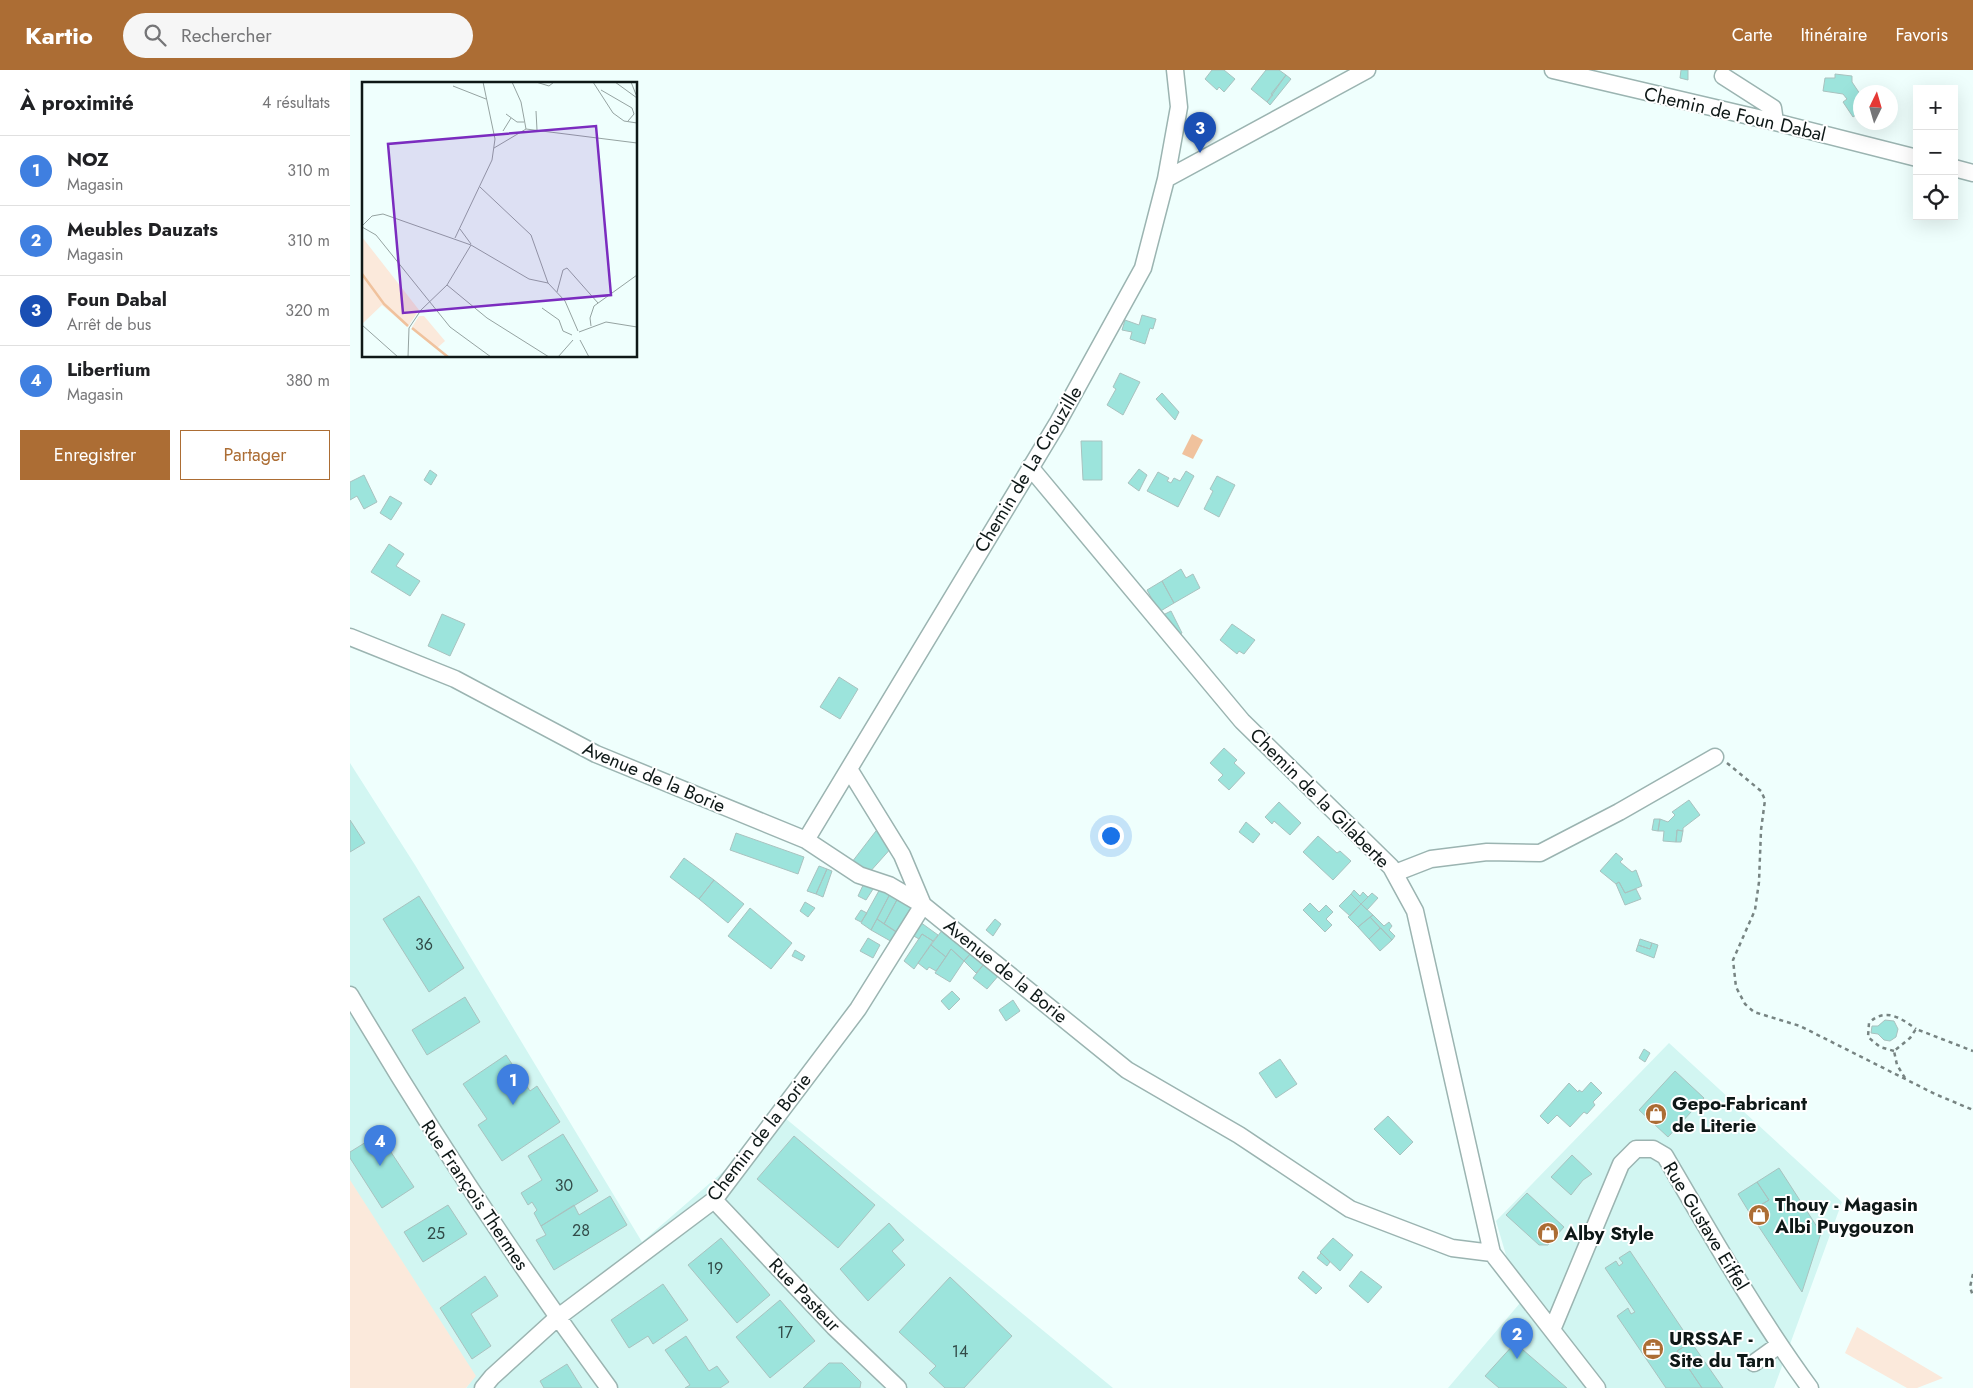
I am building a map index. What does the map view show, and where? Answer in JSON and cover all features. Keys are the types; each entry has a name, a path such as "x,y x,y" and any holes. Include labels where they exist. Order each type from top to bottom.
{"street":[{"name":"Chemin de La Crouzille","path":"806,840 1057,424 1143,268 1166,179 1179,107 1175,70"},
{"path":"1166,179 1367,70"},
{"name":"Chemin de Foun Dabal","path":"1553,70 1775,122 1913,157"},
{"path":"1722,76 1773,108 1775,122"},
{"path":"1958,169 1973,173"},
{"name":"Chemin de la Gilaberte","path":"1030,467 1242,721 1392,867 1415,911 1492,1253"},
{"name":"Avenue de la Borie","path":"350,637 455,679 596,754 806,840 859,875 889,885 923,904 1127,1070 1239,1135 1350,1209 1452,1248 1492,1253"},
{"path":"1395,873 1431,859 1487,852 1540,853 1619,812 1715,757"},
{"path":"849,769 902,855 923,904"},
{"name":"Chemin de la Borie","path":"484,1388 492,1377 557,1318 714,1200 858,1009 923,904"},
{"name":"Rue François Thermes","path":"350,995 412,1100 557,1318 610,1388"},
{"name":"Rue Gustave Eiffel","path":"1552,1330 1621,1164 1636,1149 1653,1149 1665,1156 1722,1256 1779,1346 1810,1388"},
{"name":"Rue Pasteur","path":"714,1200 834,1327 898,1388"},
{"path":"1492,1253 1597,1388"},
{"path":"1754,1363 1779,1346"}],"path":[{"path":"1715,757 1729,764 1761,791 1765,800 1760,830 1759,882 1756,910 1733,960 1736,987 1745,1004 1754,1012 1800,1026 1973,1110"},
{"path":"1894,1051 1872,1043 1868,1037 1870,1023 1882,1014 1894,1015 1916,1029 1973,1051"},
{"path":"1894,1051 1902,1046 1916,1029"},
{"path":"1894,1051 1906,1079"},
{"path":"1973,1274 1970,1287 1973,1296"}],"shaded area":[{"path":"1192,434 1203,440 1193,459 1182,454"},
{"path":"350,763 415,865 642,1242 785,1118 1113,1388 466,1388 475,1376 350,1186"},
{"path":"1669,1043 1842,1202 1774,1388 1448,1388 1520,1303 1496,1221"},
{"path":"350,1180 476,1376 466,1388 350,1388"},
{"path":"1857,1327 1943,1378 1917,1388 1907,1388 1845,1353"}],"building":[{"path":"1212,70 1224,70 1235,79 1224,92 1219,87 1217,90 1205,79"},
{"path":"1266,70 1279,70 1286,75 1267,102 1251,89"},
{"path":"1681,70 1688,70 1688,80 1680,78"},
{"path":"1835,74 1852,76 1854,85 1853,117 1843,102 1847,99 1843,94 1823,91 1825,78 1835,78"},
{"path":"1286,75 1291,79 1270,105 1267,102 1273,95 1271,94"},
{"path":"1142,315 1156,319 1153,329 1150,328 1145,344 1130,339 1132,332 1122,330 1125,320 1139,325"},
{"path":"1120,373 1140,382 1123,415 1107,405 1116,389 1113,387"},
{"path":"1162,393 1179,412 1175,420 1156,399"},
{"path":"1081,441 1102,441 1102,480 1083,480"},
{"path":"1139,469 1147,475 1139,491 1128,483"},
{"path":"430,470 437,475 431,485 424,480"},
{"path":"1186,471 1194,476 1178,507 1147,491 1158,472 1169,478 1167,481 1171,483 1174,478 1180,481"},
{"path":"364,475 377,502 364,509 357,496 350,500 350,482"},
{"path":"1217,476 1235,485 1219,517 1204,509 1213,491 1210,489"},
{"path":"390,496 402,503 391,520 380,513"},
{"path":"389,544 404,554 396,566 420,581 410,596 371,572"},
{"path":"1181,569 1186,578 1193,574 1200,588 1174,603 1162,581"},
{"path":"1162,581 1174,603 1159,612 1147,590"},
{"path":"1171,611 1182,633 1174,638 1161,616"},
{"path":"442,614 465,624 450,656 428,646"},
{"path":"1232,624 1255,640 1244,654 1239,651 1237,654 1220,640"},
{"path":"839,677 858,689 840,719 820,707"},
{"path":"1224,748 1237,760 1234,763 1245,773 1229,790 1218,780 1223,775 1210,763"},
{"path":"1689,800 1700,815 1683,828 1683,831 1677,830 1676,842 1663,841 1664,831 1658,831 1660,819 1668,822 1675,815 1672,812"},
{"path":"1279,802 1301,823 1290,835 1274,821 1272,824 1265,817"},
{"path":"1654,819 1660,819 1658,831 1652,830"},
{"path":"350,820 365,843 350,852"},
{"path":"1246,822 1260,834 1253,843 1239,832"},
{"path":"879,827 893,846 868,874 852,862"},
{"path":"1677,830 1683,831 1681,842 1676,842"},
{"path":"736,833 804,857 798,874 730,850"},
{"path":"1318,836 1337,853 1340,851 1351,861 1333,880 1303,852"},
{"path":"1616,853 1623,859 1620,862 1632,872 1636,870 1642,886 1625,893 1619,882 1616,884 1600,871"},
{"path":"684,858 714,880 699,899 670,877"},
{"path":"819,866 827,869 816,894 807,891"},
{"path":"827,869 832,871 823,897 816,894"},
{"path":"714,880 744,904 728,923 699,899"},
{"path":"865,881 875,886 866,900 858,896"},
{"path":"1619,882 1625,893 1636,889 1641,899 1625,905 1616,884"},
{"path":"881,887 891,892 871,930 861,923"},
{"path":"1354,890 1360,896 1363,892 1368,897 1361,904 1351,894"},
{"path":"891,892 899,896 884,924 877,919"},
{"path":"1372,893 1378,898 1367,910 1361,904"},
{"path":"1351,894 1361,904 1350,916 1339,906"},
{"path":"419,896 464,968 429,992 383,919"},
{"path":"899,896 914,903 896,932 884,924"},
{"path":"805,902 815,908 808,917 800,911"},
{"path":"1310,903 1319,912 1326,905 1333,912 1326,919 1332,925 1325,932 1303,910"},
{"path":"1361,904 1373,915 1358,927 1348,917"},
{"path":"750,908 792,943 771,969 728,936"},
{"path":"861,910 867,913 861,922 855,919"},
{"path":"1373,915 1384,926 1389,922 1392,926 1389,930 1395,936 1392,940 1370,917"},
{"path":"1370,917 1380,928 1369,939 1358,927"},
{"path":"877,919 900,934 894,943 871,930"},
{"path":"995,919 1001,924 993,936 986,930"},
{"path":"920,922 938,935 933,941 922,934 919,939 912,935"},
{"path":"1381,928 1392,940 1380,951 1369,939"},
{"path":"943,929 971,953 964,961 951,949 946,957 931,945"},
{"path":"922,934 933,941 914,969 904,961"},
{"path":"868,938 880,945 873,958 860,951"},
{"path":"1640,939 1652,943 1650,949 1638,945"},
{"path":"1652,943 1658,945 1654,958 1636,951 1638,945 1650,949"},
{"path":"931,945 946,957 936,971 929,967 927,970 918,963"},
{"path":"951,949 964,961 950,982 935,973"},
{"path":"795,950 805,956 802,961 792,956"},
{"path":"971,953 984,964 976,973 964,961"},
{"path":"984,964 999,975 987,989 973,978"},
{"path":"952,991 960,999 949,1010 941,1001"},
{"path":"465,997 480,1022 427,1055 412,1030"},
{"path":"1013,1000 1020,1011 1006,1021 999,1010"},
{"path":"1885,1020 1894,1021 1898,1029 1896,1037 1890,1041 1884,1040 1878,1034 1871,1033 1872,1026 1878,1026"},
{"path":"1644,1049 1650,1053 1645,1062 1639,1058"},
{"path":"506,1055 530,1091 537,1086 560,1122 502,1161 478,1125 487,1119 463,1084"},
{"path":"1280,1059 1297,1084 1276,1098 1259,1073"},
{"path":"1675,1071 1704,1098 1668,1137 1639,1110"},
{"path":"1591,1082 1602,1093 1593,1102 1595,1105 1587,1114 1584,1112 1570,1127 1557,1115 1548,1124 1540,1116 1569,1083 1578,1092 1579,1090 1582,1092"},
{"path":"1388,1116 1413,1142 1400,1155 1374,1129"},
{"path":"379,1134 414,1187 382,1208 350,1158 350,1152"},
{"path":"563,1134 598,1191 541,1226 534,1213 537,1210 532,1202 528,1205 521,1193 542,1180 528,1156"},
{"path":"794,1136 875,1205 838,1248 757,1179"},
{"path":"1572,1155 1592,1174 1583,1180 1571,1195 1551,1177"},
{"path":"1779,1168 1821,1233 1802,1292 1749,1212 1769,1200 1757,1182"},
{"path":"1757,1182 1769,1200 1749,1212 1738,1194"},
{"path":"1527,1193 1564,1227 1548,1245 1539,1245 1506,1215"},
{"path":"610,1196 627,1225 554,1270 536,1240 546,1235 541,1226 574,1205 579,1215"},
{"path":"448,1205 467,1234 423,1262 404,1232"},
{"path":"889,1223 904,1240 892,1251 905,1265 868,1301 840,1269"},
{"path":"721,1238 770,1295 737,1323 688,1265"},
{"path":"1333,1238 1353,1255 1340,1271 1320,1252"},
{"path":"1630,1251 1691,1342 1677,1351 1702,1388 1666,1388 1617,1316 1628,1308 1631,1314 1635,1312 1605,1268 1616,1261 1619,1266 1623,1263 1619,1258"},
{"path":"1321,1253 1330,1262 1327,1266 1317,1258"},
{"path":"1303,1271 1322,1288 1316,1294 1298,1278"},
{"path":"1361,1271 1382,1287 1368,1303 1349,1286"},
{"path":"485,1276 498,1296 471,1314 491,1346 472,1359 440,1308"},
{"path":"950,1277 1012,1336 964,1388 945,1388 929,1373 936,1366 899,1332"},
{"path":"663,1284 688,1320 653,1344 648,1336 629,1348 611,1320"},
{"path":"780,1300 815,1341 770,1378 736,1337"},
{"path":"686,1336 709,1371 717,1366 729,1382 720,1388 685,1388 690,1385 665,1350"},
{"path":"1691,1342 1723,1388 1702,1388 1677,1351"},
{"path":"1515,1343 1567,1388 1499,1388 1485,1376"},
{"path":"829,1363 842,1363 861,1382 860,1388 803,1388"},
{"path":"567,1364 582,1388 544,1388 540,1381"}],"place":[{"name":"Foun Dabal","path":"1200,153"},
{"name":"NOZ","path":"513,1105"},
{"name":"Gepo-Fabricant de Literie","path":"1656,1114"},
{"name":"Libertium","path":"380,1166"},
{"name":"Thouy - Magasin Albi Puygouzon","path":"1759,1215"},
{"name":"Alby Style","path":"1548,1233"},
{"name":"URSSAF - Site du Tarn","path":"1653,1349"},
{"name":"Meubles Dauzats","path":"1517,1359"}]}
